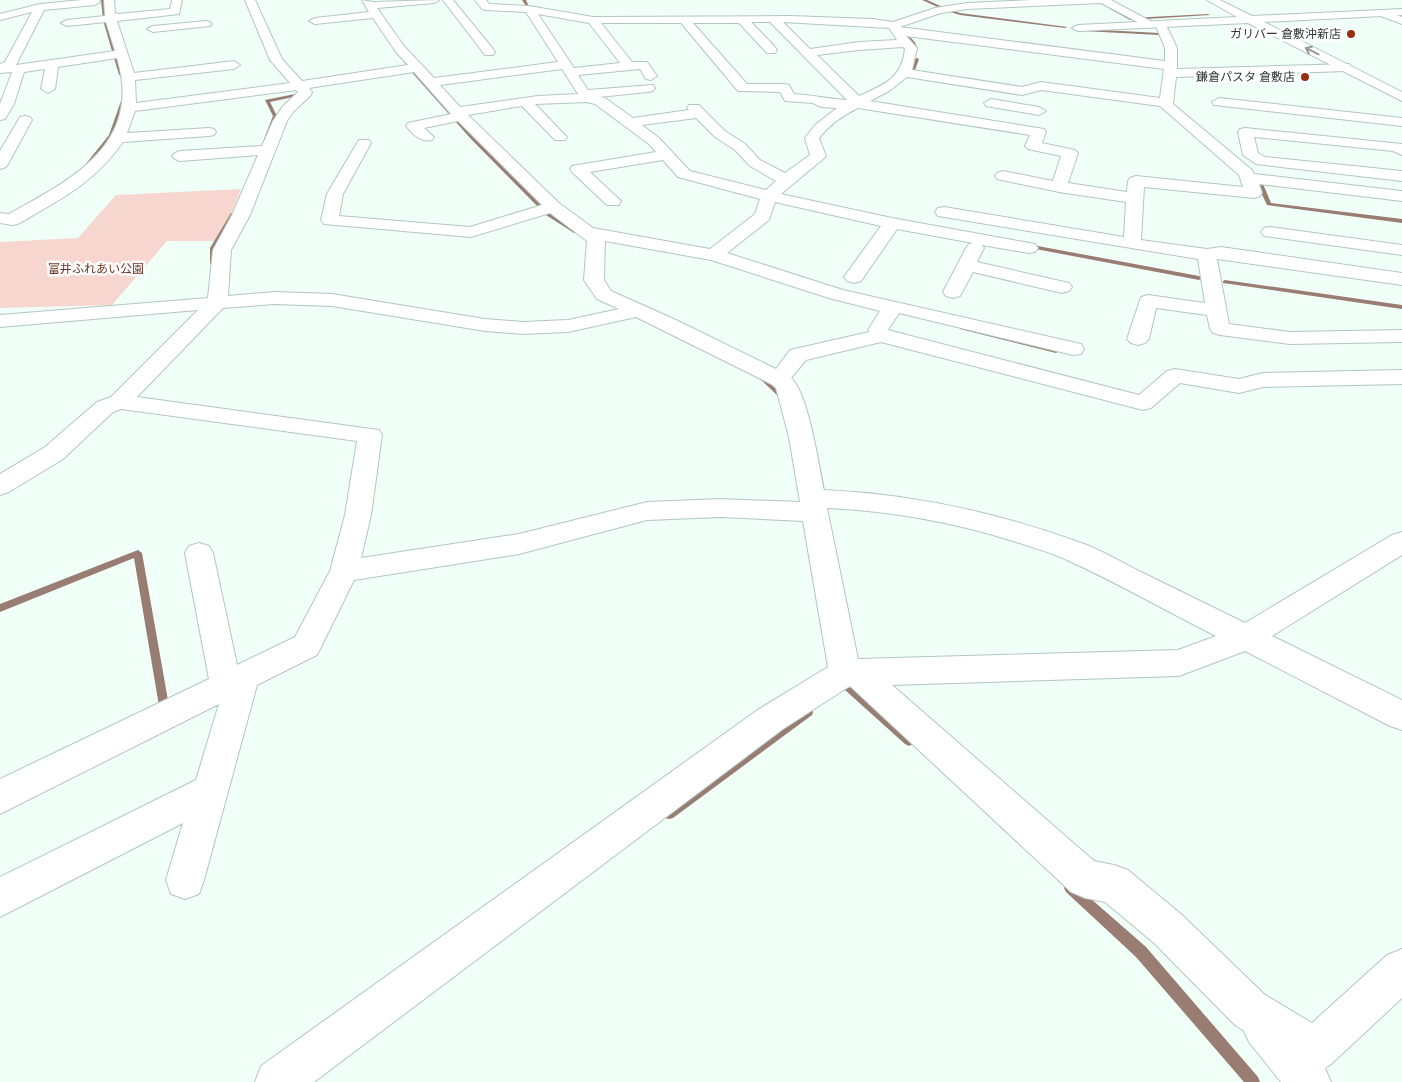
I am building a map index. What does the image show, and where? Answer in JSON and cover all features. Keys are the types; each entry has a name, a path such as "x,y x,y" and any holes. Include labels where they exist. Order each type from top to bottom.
{"street":[{"path":"67,23 175,12 177,0"},
{"path":"250,0 276,60 303,90"},
{"path":"315,21 434,0"},
{"path":"548,12 553,0"},
{"path":"894,28 939,10 967,6 1103,0 1156,25 1171,48 1171,66 1166,105 1246,173 1262,211"},
{"path":"1212,0 1402,97"},
{"path":"1237,0 1358,61"},
{"path":"0,18 37,4 109,1 110,15 108,18"},
{"path":"451,4 482,2 486,7 512,7 599,20 666,16 685,21 742,19 820,20 894,28 1021,47 1171,66 1344,67"},
{"path":"2,68 10,64 37,4"},
{"path":"451,4 489,52"},
{"path":"599,20 607,7"},
{"path":"820,20 824,7"},
{"path":"715,20 726,8"},
{"path":"529,9 585,96 600,101 654,141 684,174 769,196 892,223 1029,248"},
{"path":"371,10 412,68 429,83 455,116 548,209 596,239 594,280 604,295 632,311 779,379 787,386 798,428 851,673 1085,878 1114,884 1168,930 1250,1010 1309,1082"},
{"path":"1074,31 1402,12"},
{"path":"1382,13 1402,21"},
{"path":"922,16 950,20"},
{"path":"0,218 12,220 70,187 99,162 118,138 129,108 120,33 108,18"},
{"path":"742,19 771,50"},
{"path":"773,19 807,53 855,107"},
{"path":"599,20 629,66"},
{"path":"685,21 743,88 784,88 790,98 817,99 821,104 958,120 1039,132 1033,146 1070,152 1059,187"},
{"path":"143,30 206,24"},
{"path":"894,28 913,47"},
{"path":"1061,45 1171,66"},
{"path":"807,53 859,46 913,47"},
{"path":"714,255 763,216 769,196 786,180 818,156 812,138 825,122 897,82 910,60 913,47"},
{"path":"1011,61 1021,47"},
{"path":"189,58 226,53"},
{"path":"2,68 19,69 52,64 123,62 234,65"},
{"path":"48,89 52,64"},
{"path":"427,137 413,126 525,102 585,96 649,82 643,65 568,69 429,83"},
{"path":"129,108 303,90 412,68"},
{"path":"0,116 7,104 19,69"},
{"path":"904,73 1022,91 1041,86 1166,103"},
{"path":"888,86 907,89"},
{"path":"0,486 54,453 105,407 118,402 211,302 222,250 241,215 262,151 303,90"},
{"path":"973,100 1039,111"},
{"path":"525,102 560,137"},
{"path":"1219,102 1402,122"},
{"path":"630,123 696,110 720,134 740,147 755,164 786,180"},
{"path":"0,164 25,120"},
{"path":"948,136 958,120"},
{"path":"118,138 209,132"},
{"path":"1402,150 1397,147 1245,132 1251,155 1261,161 1402,176"},
{"path":"364,143 335,194 330,220 471,232 548,209"},
{"path":"180,156 262,151"},
{"path":"613,201 578,169 667,155"},
{"path":"1003,176 1059,187 1135,198"},
{"path":"1132,244 1136,181 1262,211 1402,250"},
{"path":"1262,211 1402,196"},
{"path":"944,212 1207,255 1221,254 1402,278"},
{"path":"953,292 990,220"},
{"path":"854,277 892,223"},
{"path":"589,233 714,255 890,310"},
{"path":"1207,255 1220,329 1290,338 1402,336"},
{"path":"967,264 1062,286"},
{"path":"0,321 275,298 332,300 485,325 523,328 568,326 632,311"},
{"path":"1138,339 1148,301 1216,310"},
{"path":"881,336 878,330 893,306 1073,349"},
{"path":"779,379 798,355 881,336 1143,403 1175,376 1239,386 1263,380 1402,377"},
{"path":"0,796 306,646 344,571 358,515 370,435 118,402"},
{"path":"344,571 519,544 647,511 890,503 958,516 1024,534 1076,552 1402,716"},
{"path":"278,1082 771,719 851,673 1179,663 1244,638 1402,542"},
{"path":"185,880 210,791 235,682 198,553"},
{"path":"0,898 210,791"},
{"path":"1250,1010 1315,1050 1402,970"}],"green space":[{"name":"富井ふれあい公園","path":"241,189 232,212 214,241 167,241 112,305 0,308 0,242 78,238 116,195"}],"waterway":[{"path":"103,0 105,20 121,75"},
{"path":"524,0 529,8"},
{"path":"924,0 943,8"},
{"path":"1106,5 1130,19 1208,15"},
{"path":"948,10 960,14 1065,27"},
{"path":"1084,30 1159,34"},
{"path":"902,34 913,42 916,47"},
{"path":"398,52 409,67 473,138 548,214 576,232"},
{"path":"913,70 917,59"},
{"path":"266,138 275,116 267,101 305,93"},
{"path":"87,166 111,135 123,102"},
{"path":"1260,184 1269,204 1402,221"},
{"path":"212,263 213,248 233,214"},
{"path":"1027,246 1199,278"},
{"path":"1225,282 1402,307"},
{"path":"962,328 1056,351"},
{"path":"762,376 783,399"},
{"path":"0,608 138,553 164,706"},
{"path":"840,688 846,684 909,741"},
{"path":"669,814 808,712"},
{"path":"1070,888 1141,952 1253,1082"}],"place":[{"name":"ガリバー 倉敷沖新店","path":"1351,34"},
{"name":"鎌倉パスタ 倉敷店","path":"1305,77"}]}
